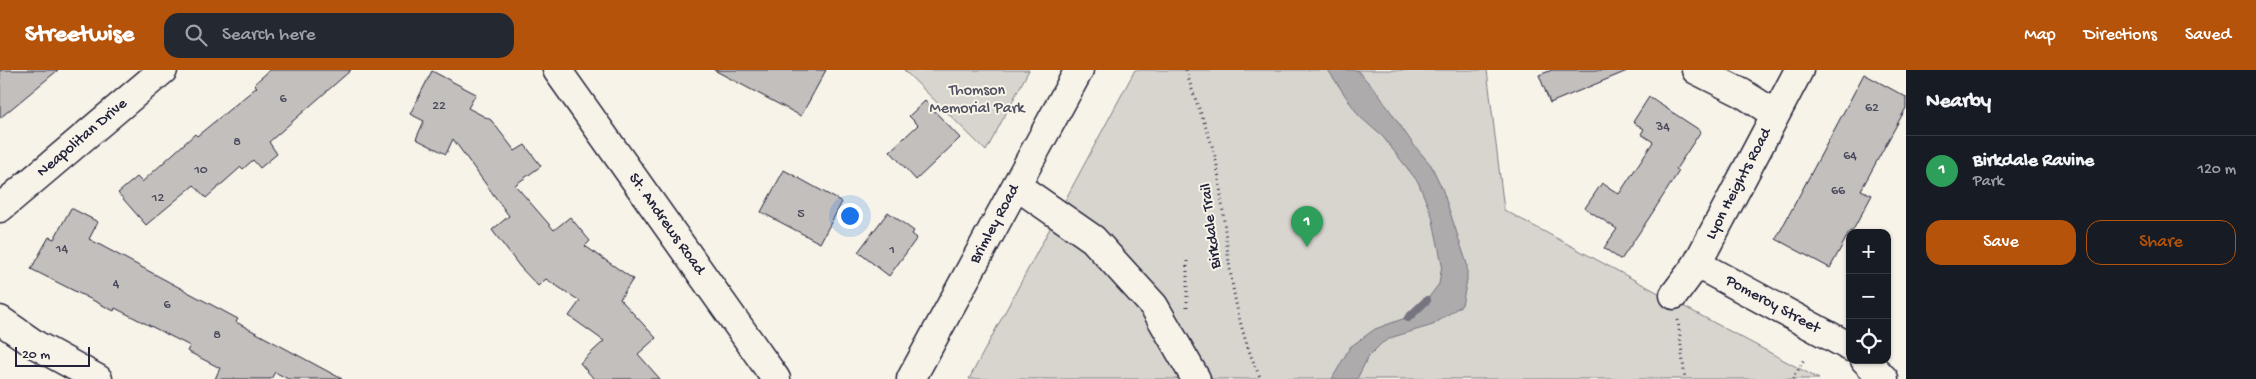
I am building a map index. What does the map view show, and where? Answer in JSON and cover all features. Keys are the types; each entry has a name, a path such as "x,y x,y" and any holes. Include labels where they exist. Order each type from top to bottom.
{"street":[{"name":"Neapolitan Drive","path":"0,208 163,70"},
{"name":"St. Andrews Road","path":"557,70 776,379"},
{"name":"Brimley Road","path":"911,379 1080,70"},
{"path":"1696,70 1775,114"},
{"name":"Lyon Heights Road","path":"1674,295 1696,264 1799,70"},
{"path":"1017,186 1094,239 1154,306 1196,379"},
{"name":"Pomeroy Street","path":"1696,264 1846,345"},
{"path":"0,320 36,345 98,379"},
{"path":"1869,364 1884,379"}],"path":[{"name":"Birkdale Trail","path":"1186,70 1218,170 1223,226 1234,299 1253,362 1261,379"},
{"path":"1674,295 1685,379"},
{"path":"1793,379 1804,359"}],"green space":[{"name":"Thomson Memorial Park","path":"904,70 1029,70 986,151"},
{"path":"1135,70 1487,70 1504,210 1819,379 969,379"}],"shaded area":[{"path":"1328,70 1357,70 1377,92 1413,144 1431,165 1442,188 1467,264 1467,280 1462,305 1433,325 1393,337 1382,343 1368,357 1357,379 1332,379 1350,347 1375,329 1416,314 1439,284 1442,264 1432,216 1418,182 1383,137 1359,116"}],"building":[{"path":"0,70 58,70 0,118"},
{"path":"270,70 351,70 269,142 277,154 260,168 253,160 243,169 241,167 206,198 194,185 146,225 118,193 137,177 142,182 195,134 197,136 257,87 254,84"},
{"path":"714,70 826,70 801,116"},
{"path":"1552,70 1627,71 1550,103 1539,75"},
{"path":"432,71 476,94 468,108 491,120 515,151 525,145 541,166 515,185 554,230 570,217 590,241 585,246 633,279 620,299 656,338 638,354 660,379 594,379 580,363 604,341 569,316 580,301 546,279 538,286 520,267 492,230 509,216 453,139 446,154 416,139 424,121 410,114"},
{"path":"1864,74 1906,97 1906,108 1861,190 1872,195 1854,229 1846,229 1846,238 1830,268 1776,239"},
{"path":"1649,97 1701,131 1676,169 1679,171 1621,260 1604,248 1617,229 1585,208 1602,183 1619,194 1653,142 1641,134 1644,129 1633,122"},
{"path":"925,101 960,138 916,180 890,151 918,125 909,116"},
{"path":"784,170 842,202 820,243 761,212"},
{"path":"71,208 98,222 89,239 238,319 236,322 342,379 288,379 275,372 271,379 215,379 220,368 187,351 190,346 115,308 114,311 31,269 49,237 54,239"},
{"path":"888,212 914,231 912,234 917,238 889,276 858,252"}],"waterway":[{"path":"1408,318 1427,300"}],"place":[{"name":"Birkdale Ravine","path":"1307,247"}]}
